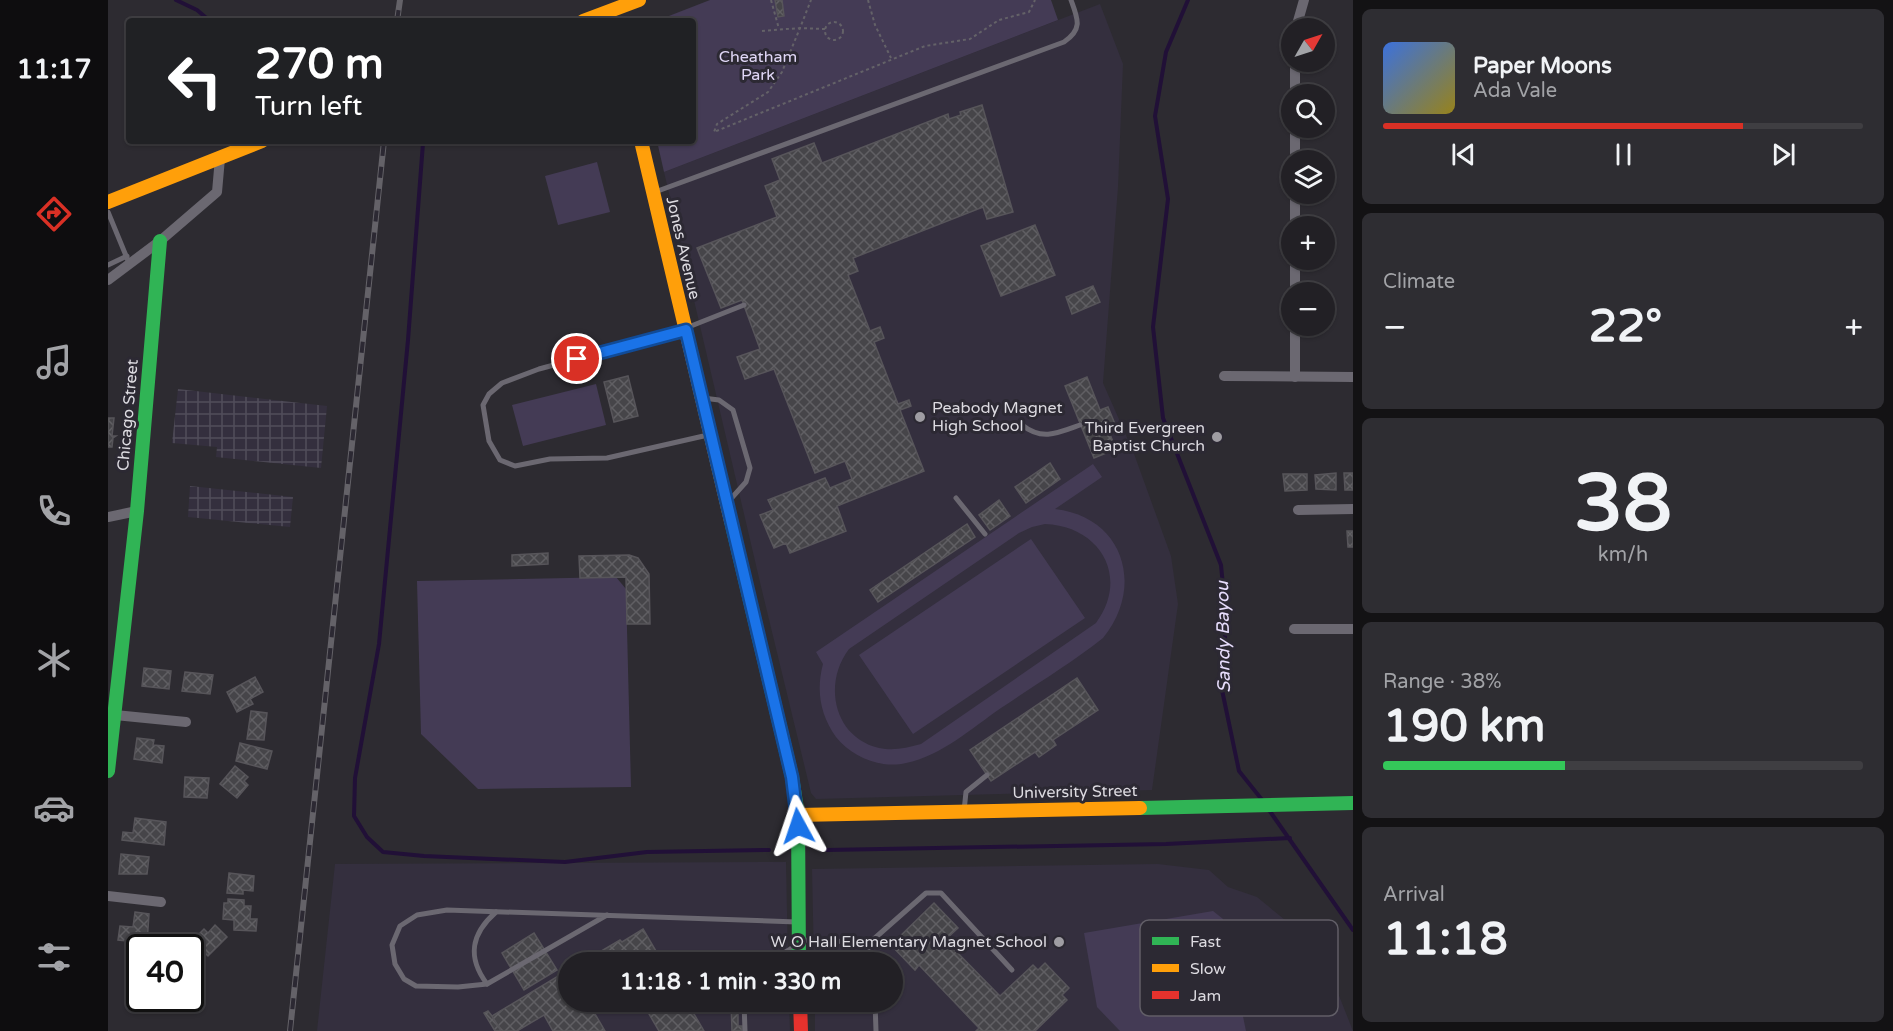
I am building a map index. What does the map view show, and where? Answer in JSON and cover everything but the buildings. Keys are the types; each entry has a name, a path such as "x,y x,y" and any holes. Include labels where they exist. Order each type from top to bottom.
{"street":[{"path":"611,16 639,0"},
{"path":"1299,18 1304,0"},
{"path":"108,202 255,144"},
{"name":"Jones Avenue","path":"642,144 790,766 798,815 799,952"},
{"path":"108,280 128,260 160,241 217,192 220,158"},
{"name":"Chicago Street","path":"108,771 111,716 137,512 160,241"},
{"path":"1295,336 1295,377"},
{"path":"1224,376 1353,377"},
{"path":"1298,510 1353,509"},
{"path":"108,517 137,512"},
{"path":"1294,629 1353,629"},
{"path":"111,716 186,722"},
{"name":"University Street","path":"798,815 1353,803"},
{"path":"108,896 161,902"},
{"path":"800,1012 801,1031"}],"lane":[{"path":"653,192 1064,42 1078,29 1079,21 1071,0"},
{"path":"108,265 128,260 109,215"},
{"path":"711,435 607,458 550,459 515,466 500,460 489,441 483,405 489,394 502,383 539,369 686,329 744,305"},
{"path":"702,398 719,400 733,410 750,468 746,482 727,503"},
{"path":"1022,425 1040,436 1051,435 1080,425"},
{"path":"956,498 985,534"},
{"path":"964,811 966,792 987,775"},
{"path":"867,945 926,893 932,891 941,893 1012,970"},
{"path":"607,915 487,984 458,987 416,986 404,979 395,964 392,945 400,926 417,915 447,910 607,915 799,922"},
{"path":"487,984 478,972 474,949 481,926 496,912"},
{"path":"787,952 799,940 860,942 867,945 870,952"},
{"path":"744,1012 745,1031"},
{"path":"875,1012 876,1031"}],"path":[{"path":"771,0 779,29"},
{"path":"811,0 777,82 758,101 717,124 714,132 925,46 970,39 999,20 1029,12 1035,0"},
{"path":"868,0 874,25 892,59"},
{"path":"836,22 842,28 842,33 833,40 826,35 825,29 828,24 836,22"},
{"path":"762,30 825,29"}],"shaded area":[{"name":"Peabody Magnet High School","path":"1100,4 1123,64 1118,187 1103,383 1133,451 1171,556 1178,604 1152,790 816,799 811,793 664,172"},
{"path":"178,389 327,406 321,468 216,457 217,447 172,443"},
{"path":"190,486 293,497 290,527 188,517"},
{"path":"786,862 788,952 558,952 558,1012 789,1012 790,1031 317,1031 335,864"},
{"name":"W O Hall Elementary Magnet School","path":"1158,864 1209,870 1228,887 1257,897 1285,920 1140,920 1140,1016 1338,1016 1338,993 1353,1031 815,1031 815,1012 903,1012 903,952 814,952 812,869"}],"green space":[{"name":"Cheatham Park","path":"710,0 1051,0 1058,20 664,172 658,144 696,144 696,18 664,18"},
{"path":"597,162 610,212 558,225 545,176"},
{"path":"596,384 606,425 523,446 512,405"},
{"path":"1093,464 1102,477 1055,509 1079,515 1098,525 1112,540 1121,557 1124,577 1123,597 1116,618 1103,638 1091,648 944,748 919,759 896,764 877,763 850,750 836,737 826,720 820,693 823,664 816,652","holes":["1045,524 1064,527 1081,534 1094,544 1104,557 1109,572 1110,588 1106,606 1096,623 921,744 900,749 879,748 863,742 851,733 842,721 835,692 836,677 849,649 1019,533"]},
{"path":"1031,539 1085,618 913,734 859,655"},
{"path":"616,577 626,589 631,787 478,789 421,734 417,581"},
{"path":"1213,911 1223,920 1160,920"},
{"path":"1140,923 1140,1016 1243,1016 1246,1031 1120,1031 1097,1007 1084,933"}],"waterway":[{"path":"176,0 197,10 206,18"},
{"name":"Sandy Bayou","path":"1188,0 1166,52 1155,116 1168,199 1153,327 1163,418 1221,565 1226,617 1222,690 1239,771 1263,801"},
{"path":"423,144 408,340 379,644 355,778 354,816 367,837 383,852 424,856 565,862 647,852 769,850"},
{"name":"Sandy Bayou","path":"1269,810 1353,930"},
{"path":"827,850 1166,844 1290,838"}],"railway":[{"path":"397,18 400,0"},
{"path":"290,1031 384,144"}],"traffic: fast":[{"path":"108,771 137,511 160,241"},
{"path":"731,521 792,777 798,815 799,952"},
{"path":"1140,808 1353,803"}],"traffic: slow":[{"path":"591,18 639,0"},
{"path":"108,202 254,144"},
{"path":"642,144 731,521"},
{"path":"798,815 1140,808"}],"traffic: jam":[{"path":"800,1012 801,1031"}],"place":[{"name":"Peabody Magnet High School","path":"920,417"},
{"name":"Third Evergreen Baptist Church","path":"1217,437"},
{"name":"W O Hall Elementary Magnet School","path":"1059,942"}],"route":[{"path":"577,359 686,330 792,777 798,826"}]}
